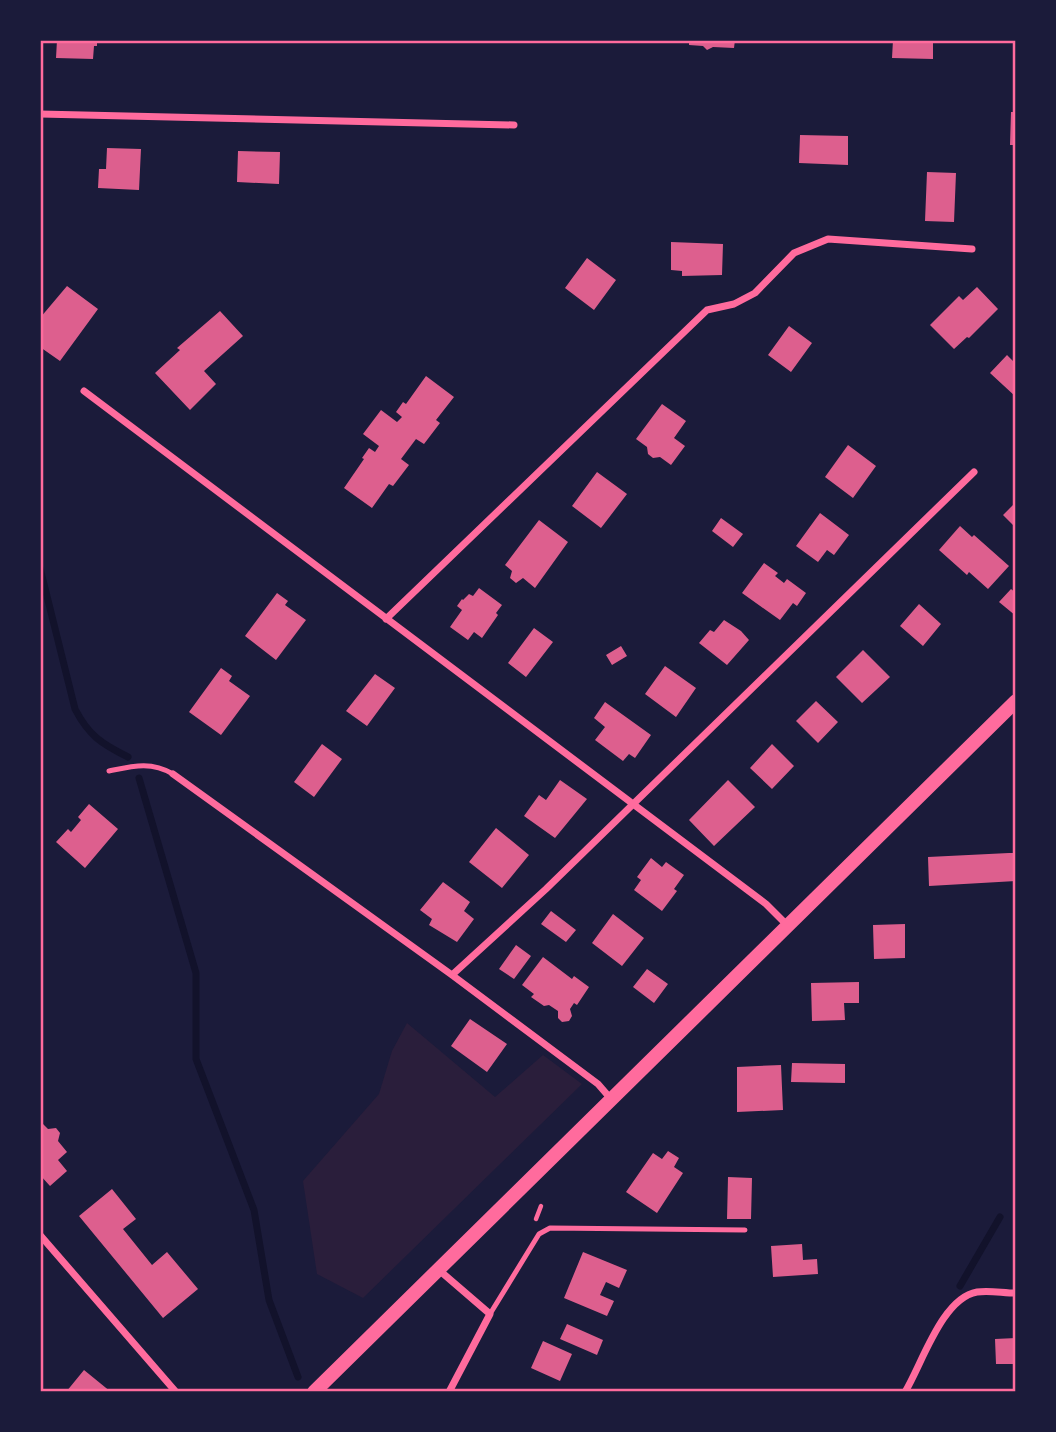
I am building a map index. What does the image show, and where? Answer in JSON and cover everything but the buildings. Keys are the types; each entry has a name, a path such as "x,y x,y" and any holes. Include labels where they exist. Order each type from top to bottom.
{"main road":[{"path":"314,1392 1016,701"}],"street":[{"path":"40,114 514,125"},
{"path":"386,619 707,310 734,304 755,293 794,253 828,239 972,249"},
{"path":"84,391 766,904 788,926"},
{"path":"452,975 546,889 974,472"},
{"path":"173,774 452,975 598,1084 611,1099"},
{"path":"40,1235 176,1392"},
{"path":"438,1270 490,1314 449,1392"},
{"path":"905,1392 943,1321 964,1296 978,1292 1016,1293"}],"lane":[{"path":"109,771 142,764 161,767 173,774"},
{"path":"490,1314 539,1234 550,1228 745,1230"}],"shaded area":[{"path":"407,1023 495,1097 543,1055 582,1084 363,1298 317,1274 303,1181 379,1094 392,1051"}],"waterway":[{"path":"40,568 75,709 97,738 128,757"},
{"path":"139,778 196,973 196,1059 254,1210 269,1300 298,1377"},
{"path":"960,1286 1000,1217"}]}
